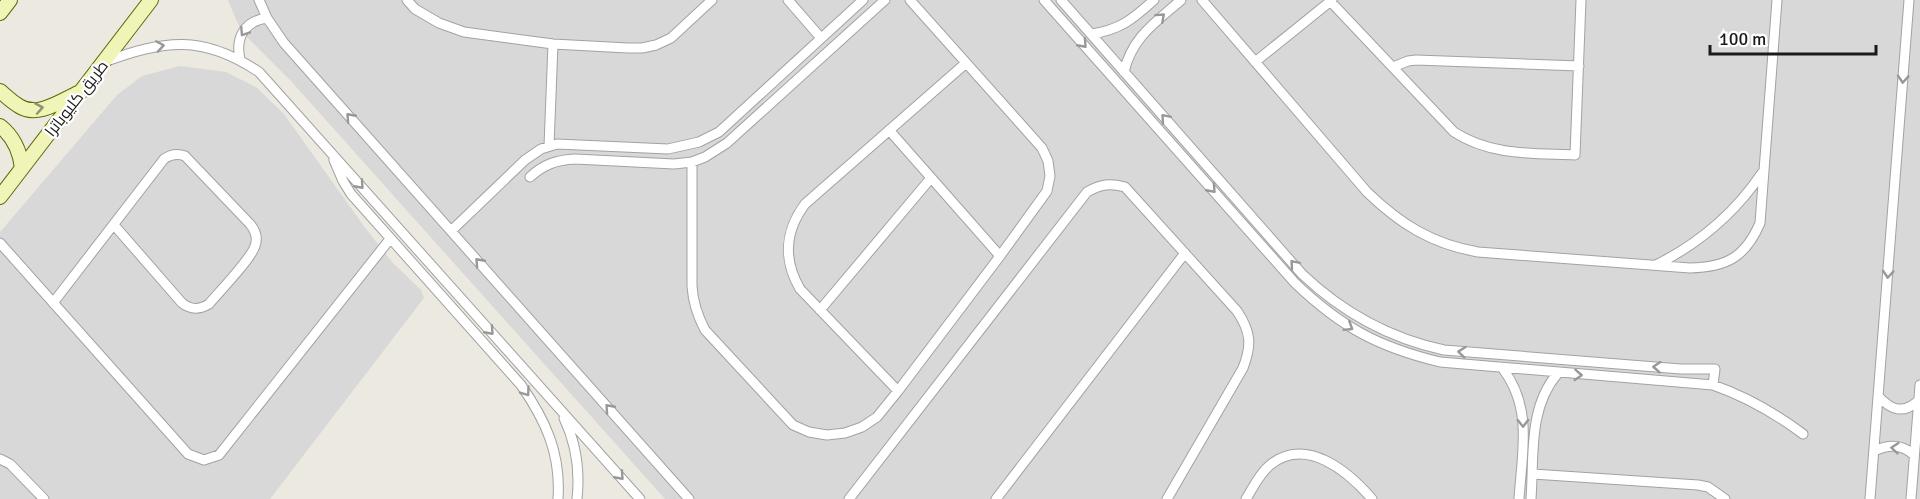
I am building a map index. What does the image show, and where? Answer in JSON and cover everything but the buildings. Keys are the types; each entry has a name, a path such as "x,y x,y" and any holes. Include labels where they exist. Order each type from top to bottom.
{"main road":[{"path":"0,13 10,0"},
{"name":"طريق كليوباترا","path":"0,197 151,0"},
{"path":"0,90 20,106 32,110 45,108 81,91"},
{"path":"0,126 9,133 13,140 22,168"}],"street":[{"path":"259,0 267,18 284,43 689,499"},
{"path":"407,0 415,9 439,23 464,32 553,44 628,48 656,45 670,38 712,0"},
{"path":"788,0 821,38"},
{"path":"451,231 525,160 549,146 566,143 668,149 689,146 709,138 863,0"},
{"path":"530,177 548,164 559,160 660,164 692,162 716,150 743,129 885,0"},
{"path":"692,162 693,302 705,330 793,425 809,432 827,435 845,433 862,427 877,417 1000,256 1047,190 1050,176 1048,161 1042,148 910,0"},
{"path":"1044,0 1295,283 1328,312 1369,339 1404,353 1440,363 1713,385 1769,410 1803,434"},
{"path":"1061,0 1302,274 1334,302 1369,324 1416,343 1463,353 1681,369 1715,369 1713,385"},
{"path":"1091,34 1122,26 1154,0"},
{"path":"1124,72 1131,51 1141,36 1181,0"},
{"path":"1202,0 1367,192 1404,224 1420,233 1450,245 1478,252 1690,268 1710,267 1727,262 1742,253 1753,240 1760,223 1777,0"},
{"path":"1255,62 1331,1 1454,132 1468,141 1483,147 1517,152 1575,155 1581,0"},
{"path":"1870,499 1909,0"},
{"path":"240,59 238,40 243,31 249,24 267,18"},
{"path":"104,62 136,50 163,44 189,44 215,49 240,59 259,72 640,499"},
{"path":"549,146 553,44"},
{"path":"1393,67 1416,60 1579,66"},
{"path":"898,391 800,289 790,270 788,249 790,230 804,204 966,63"},
{"path":"889,130 1000,256"},
{"path":"709,138 716,150"},
{"path":"331,153 351,194 521,385 539,410 551,437 558,466 558,499"},
{"path":"53,303 164,159 169,156 180,154 185,156 250,224 256,234 256,240 252,252 209,304 204,308 192,309 182,303 114,225"},
{"path":"1655,266 1686,248 1714,227 1741,201 1764,171"},
{"path":"820,310 931,178"},
{"path":"849,499 1087,192 1099,186 1112,184 1125,187 1237,311 1245,324 1249,339 1249,354 1244,368 1167,499"},
{"path":"0,243 188,454 195,458 212,458 219,455 390,239"},
{"path":"996,499 1185,253"},
{"path":"463,320 471,310"},
{"path":"1503,369 1516,389 1523,415 1519,499"},
{"path":"1531,499 1539,405 1547,388 1558,373"},
{"path":"1911,499 1920,385"},
{"path":"1878,397 1886,405 1896,409 1906,409 1919,400"},
{"path":"558,408 572,434 577,464 577,499"},
{"path":"1874,451 1891,446 1900,447 1909,450 1914,456"},
{"path":"1246,499 1270,464 1284,457 1299,454 1318,457 1330,462 1353,479 1372,499"},
{"path":"0,459 10,464 44,499"},
{"path":"1533,474 1698,485 1717,492 1725,499"}],"shaded area":[{"path":"228,0 1920,0 1920,499 665,499 290,80 241,31"},
{"path":"180,66 226,72 256,87 284,114 363,225 392,262 421,290 424,298 270,499 0,499 0,232 117,95 142,76"}]}
